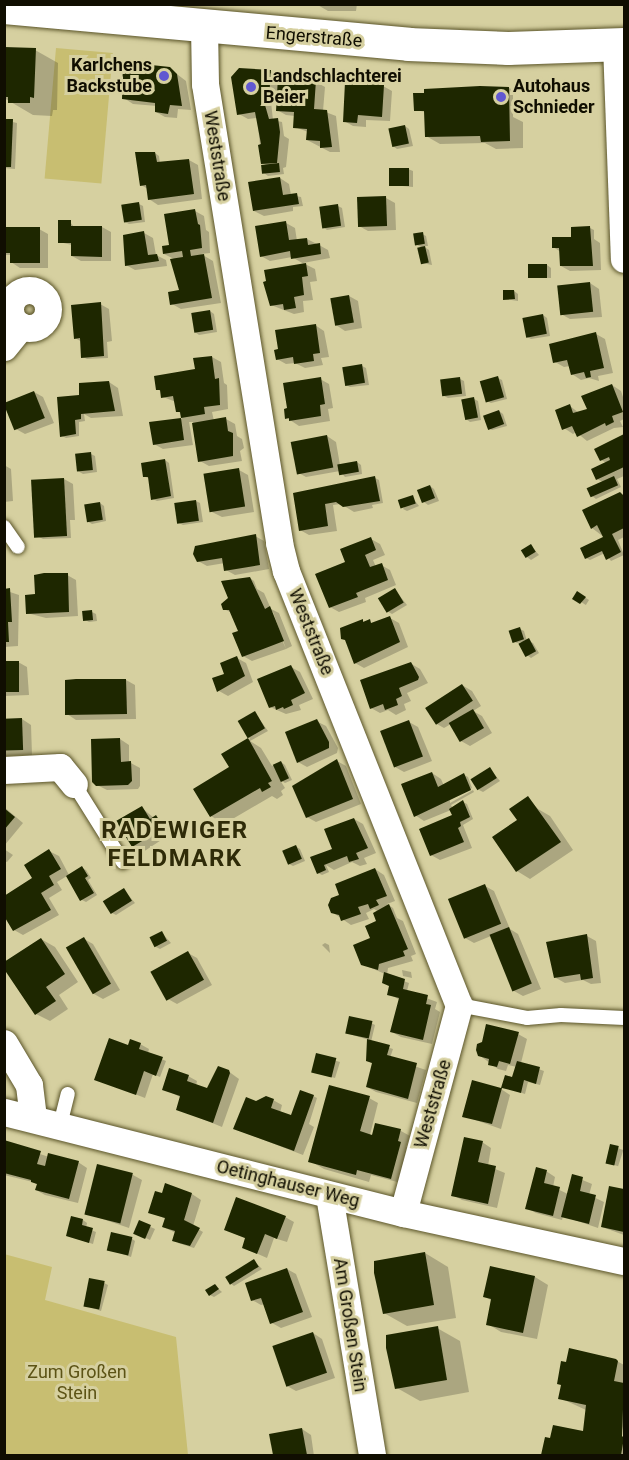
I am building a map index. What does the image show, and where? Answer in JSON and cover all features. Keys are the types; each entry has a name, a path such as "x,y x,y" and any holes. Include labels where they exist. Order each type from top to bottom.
{"main road":[{"name":"Engerstraße","path":"4,7 408,44 508,48 620,44"}],"street":[{"name":"Weststraße","path":"204,26 205,84 279,543 286,571 459,1005 403,1213"},
{"path":"620,44 624,259"},
{"path":"4,347 21,326"},
{"path":"4,770 60,767 74,784"},
{"path":"4,1043 29,1085 33,1118"},
{"name":"Oetinghauser Weg","path":"4,1112 403,1213 624,1261"},
{"name":"Am Großen Stein","path":"329,1195 372,1455"}],"lane":[{"path":"4,527 18,547"},
{"path":"74,784 123,862"},
{"path":"459,1005 527,1018 561,1015 624,1018"},
{"path":"60,1125 68,1094"}],"green space":[{"path":"56,48 113,53 101,183 45,179"},
{"name":"Zum Großen Stein","path":"4,1254 52,1267 45,1300 176,1337 188,1455 5,1455"}],"building":[{"path":"4,47 36,48 34,98 30,97 30,103 8,103 8,97 4,97"},
{"path":"123,62 170,67 177,74 182,106 170,105 168,114 155,112 155,103 122,99"},
{"name":"Landschlachterei Beier","path":"239,68 271,70 269,98 263,98 269,119 278,118 280,132 277,163 261,164 258,145 261,144 255,112 237,115 231,77"},
{"path":"278,77 316,80 314,109 327,110 332,147 320,148 320,141 306,140 307,129 293,128 294,112 276,111"},
{"path":"345,82 384,85 382,117 358,115 357,123 343,122"},
{"path":"509,87 510,141 481,142 480,136 425,137 424,111 414,111 413,93 424,93 424,89"},
{"path":"4,119 13,119 11,167 4,167"},
{"path":"405,125 409,144 392,147 388,129"},
{"path":"135,152 155,152 157,162 189,159 194,194 148,200 146,185 140,186"},
{"path":"279,163 280,172 262,174 261,165"},
{"path":"389,168 409,168 409,186 389,186"},
{"path":"280,177 283,195 297,193 299,204 253,211 248,182"},
{"path":"386,196 387,226 358,227 357,197"},
{"path":"139,202 142,220 124,223 121,205"},
{"path":"338,204 341,226 322,228 319,207"},
{"path":"195,209 200,225 202,248 190,250 191,256 204,254 212,298 170,305 168,292 179,290 170,259 183,257 182,251 163,254 162,246 169,245 164,214"},
{"path":"58,220 71,220 71,226 102,226 102,257 71,256 71,243 58,243"},
{"path":"286,221 289,240 307,238 308,245 320,243 321,254 291,259 290,251 260,257 255,226"},
{"path":"590,226 593,266 560,266 559,248 552,248 552,237 571,237 571,227"},
{"path":"4,227 40,227 40,263 10,263 10,253 4,253"},
{"path":"144,231 148,255 157,254 159,261 125,266 123,235"},
{"path":"423,232 425,244 415,245 413,234"},
{"path":"425,246 429,263 421,264 417,248"},
{"path":"306,263 308,276 302,277 304,295 294,297 296,308 284,310 283,304 270,306 263,282 266,281 264,270"},
{"path":"528,264 547,264 547,278 528,278"},
{"path":"590,282 593,312 560,315 557,285"},
{"path":"503,290 514,290 515,299 503,300"},
{"path":"349,295 354,323 335,326 330,298"},
{"path":"101,302 104,356 81,358 80,338 74,339 71,305"},
{"path":"210,310 213,330 194,333 191,313"},
{"path":"543,314 547,334 526,338 522,318"},
{"path":"316,324 320,353 313,354 314,361 294,364 293,357 276,360 274,350 278,349 275,330"},
{"path":"596,332 604,368 590,371 591,377 586,378 584,372 571,375 567,360 553,363 549,344"},
{"path":"212,356 215,379 219,378 220,405 204,407 205,414 181,418 180,412 176,412 173,396 161,398 160,390 156,390 154,376 195,369 193,358"},
{"path":"362,364 365,383 345,386 342,367"},
{"path":"498,376 504,397 486,402 480,381"},
{"path":"321,377 325,404 320,405 321,416 289,421 289,418 285,419 284,409 287,408 283,383"},
{"path":"460,377 462,394 442,396 440,379"},
{"path":"109,381 115,411 81,414 81,419 75,420 76,434 60,437 57,397 79,395 79,383"},
{"path":"612,384 623,412 612,416 614,422 606,426 605,423 577,437 572,426 562,430 555,410 570,404 573,413 587,409 581,396"},
{"path":"34,391 45,418 14,430 4,403"},
{"path":"474,397 478,418 465,420 461,399"},
{"path":"499,410 504,424 488,430 483,416"},
{"path":"226,417 228,431 233,433 233,456 198,462 192,423"},
{"path":"181,418 184,440 153,445 149,422"},
{"path":"624,434 624,467 596,480 591,469 610,460 609,457 600,461 594,449"},
{"path":"327,435 333,467 297,474 291,442"},
{"path":"91,452 93,470 77,472 75,454"},
{"path":"165,459 171,496 151,500 148,477 143,477 141,463"},
{"path":"357,461 359,472 339,475 337,464"},
{"path":"239,468 245,507 210,512 203,474"},
{"path":"375,476 380,501 343,507 336,502 325,504 328,526 299,531 293,493"},
{"path":"614,476 618,485 591,497 587,488"},
{"path":"64,478 67,536 34,538 31,480"},
{"path":"430,485 435,498 422,503 417,490"},
{"path":"620,492 624,496 624,528 612,534 621,552 606,560 602,551 585,559 580,548 603,537 597,525 591,529 582,510"},
{"path":"413,495 416,504 401,509 398,500"},
{"path":"196,500 199,521 177,524 174,503"},
{"path":"100,502 103,520 87,522 84,505"},
{"path":"256,534 260,565 224,571 222,558 197,562 193,554 195,546"},
{"path":"371,537 376,550 365,555 370,567 382,563 388,580 356,593 358,597 329,608 315,574 345,562 340,549"},
{"path":"531,544 536,552 526,558 521,550"},
{"path":"68,573 69,612 26,614 25,595 35,594 34,575"},
{"path":"250,577 265,609 270,606 284,641 242,657 232,633 238,631 229,610 223,610 221,604 228,598 221,581"},
{"path":"10,588 12,622 8,622 9,642 4,642 4,589"},
{"path":"395,588 404,603 387,613 378,598"},
{"path":"577,591 586,597 580,604 572,599"},
{"path":"92,610 93,620 83,621 82,611"},
{"path":"390,616 400,642 354,664 345,640 341,639 340,628 363,619 363,622 370,619 371,623"},
{"path":"520,627 524,639 513,643 509,631"},
{"path":"529,638 536,651 525,657 518,644"},
{"path":"237,656 245,676 217,692 212,678 224,674 220,663"},
{"path":"4,661 19,661 19,692 4,692"},
{"path":"411,662 419,677 418,680 399,688 402,696 396,699 398,705 385,710 383,704 370,709 360,680"},
{"path":"291,665 305,693 291,700 293,705 284,709 283,707 276,710 275,706 269,708 257,679"},
{"path":"126,679 127,714 65,715 65,680"},
{"path":"462,684 473,701 436,725 425,708"},
{"path":"473,709 484,728 460,742 449,723"},
{"path":"255,711 265,728 248,738 238,721"},
{"path":"22,718 23,750 5,751 4,719"},
{"path":"317,719 329,742 329,748 297,763 285,732"},
{"path":"409,720 423,756 394,768 380,731"},
{"path":"120,738 121,762 131,761 132,781 128,785 96,786 92,782 91,739"},
{"path":"248,738 272,781 268,783 271,787 262,792 260,788 210,817 193,789 229,767 221,754"},
{"path":"337,759 353,799 306,818 292,786"},
{"path":"281,761 289,778 281,782 273,765"},
{"path":"490,767 497,778 477,790 470,779"},
{"path":"432,772 438,787 464,773 471,790 414,817 401,784"},
{"path":"528,796 561,842 516,872 492,837 517,820 509,809"},
{"path":"463,800 470,817 460,822 461,826 458,828 464,842 430,856 419,829 452,815 449,809"},
{"path":"142,806 150,819 156,815 164,828 132,847 116,821"},
{"path":"4,808 15,817 4,830"},
{"path":"354,818 368,848 356,853 359,859 349,862 347,856 324,865 326,870 317,874 310,857 332,849 324,829"},
{"path":"296,845 302,859 288,865 282,851"},
{"path":"49,849 61,869 49,876 54,885 41,893 51,910 13,931 4,916 4,896 32,878 24,865"},
{"path":"82,866 88,876 85,878 94,893 80,901 66,876"},
{"path":"375,868 387,896 376,900 379,905 370,909 368,904 358,907 361,914 341,921 339,915 331,913 328,905 331,898 339,895 335,884"},
{"path":"485,884 501,924 464,939 448,899"},
{"path":"124,888 132,901 111,914 103,901"},
{"path":"389,904 408,949 403,951 405,956 379,964 378,970 361,965 353,945 370,938 365,926 376,921 373,913"},
{"path":"509,927 532,984 512,991 490,935"},
{"path":"162,931 167,941 155,947 150,937"},
{"path":"587,934 593,978 581,980 580,974 554,978 546,942"},
{"path":"84,937 111,984 93,994 66,948"},
{"path":"41,938 65,974 46,987 56,1001 35,1015 4,969 4,962"},
{"path":"188,951 204,980 166,1001 150,972"},
{"path":"384,972 405,979 403,989 428,995 426,1004 431,1005 423,1040 390,1032 399,998 387,995 389,986 382,983"},
{"path":"349,1016 372,1021 369,1039 345,1034"},
{"path":"486,1024 519,1032 510,1064 499,1061 497,1067 488,1065 489,1059 478,1056 477,1044 482,1042"},
{"path":"109,1038 128,1045 130,1039 141,1043 139,1049 163,1057 156,1076 144,1071 136,1095 94,1080"},
{"path":"367,1039 390,1045 387,1055 417,1063 408,1099 366,1087 372,1063 366,1061"},
{"path":"316,1053 336,1058 332,1077 311,1072"},
{"path":"517,1061 540,1067 536,1084 524,1080 521,1093 502,1088 492,1124 462,1117 472,1080 501,1088 505,1075 512,1077"},
{"path":"218,1066 229,1070 230,1073 213,1123 176,1110 180,1096 162,1090 169,1068 189,1075 187,1081 207,1088"},
{"path":"329,1085 370,1096 360,1131 372,1135 375,1123 401,1129 398,1141 401,1142 391,1179 357,1170 356,1175 308,1162"},
{"path":"300,1090 314,1095 294,1151 233,1129 246,1097 256,1101 266,1096 274,1099 271,1108 291,1115"},
{"path":"464,1137 483,1141 478,1162 496,1166 488,1204 451,1196"},
{"path":"4,1140 41,1151 37,1164 45,1166 48,1153 79,1161 69,1199 35,1190 37,1184 31,1180 4,1173"},
{"path":"610,1144 619,1146 614,1166 606,1163"},
{"path":"97,1164 133,1173 120,1223 84,1214"},
{"path":"536,1167 547,1170 544,1183 560,1187 553,1216 525,1209"},
{"path":"572,1174 583,1177 580,1191 596,1195 589,1224 561,1217"},
{"path":"165,1183 192,1193 184,1220 200,1228 190,1246 172,1241 175,1231 162,1227 165,1218 148,1213 155,1191 162,1193"},
{"path":"609,1186 624,1189 624,1232 601,1227"},
{"path":"236,1197 286,1216 277,1239 265,1234 257,1254 242,1248 245,1238 224,1230"},
{"path":"71,1216 83,1219 82,1225 93,1228 89,1243 66,1236"},
{"path":"139,1220 151,1225 145,1239 133,1234"},
{"path":"111,1232 132,1237 128,1255 107,1251"},
{"path":"425,1252 434,1305 383,1314 374,1273 374,1261"},
{"path":"254,1259 259,1267 230,1285 225,1277"},
{"path":"490,1266 535,1276 523,1333 486,1325 491,1299 483,1297"},
{"path":"287,1268 303,1312 270,1324 261,1298 251,1301 245,1283"},
{"path":"89,1278 105,1281 99,1310 83,1306"},
{"path":"215,1284 219,1289 209,1296 205,1290"},
{"path":"438,1326 447,1380 395,1389 386,1348 386,1335"},
{"path":"313,1332 327,1373 286,1387 272,1346"},
{"path":"569,1348 618,1361 614,1381 624,1383 622,1436 624,1438 621,1455 541,1455 545,1437 550,1438 553,1425 583,1431 586,1405 558,1399 561,1385 557,1384 561,1361 566,1362"},
{"path":"302,1428 307,1455 273,1455 269,1434"}],"place":[{"name":"Karlchens Backstube","path":"164,76"},
{"name":"Landschlachterei Beier","path":"251,87"},
{"name":"Autohaus Schnieder","path":"501,97"}],"district":[{"name":"RADEWIGER FELDMARK","path":"175,845"}]}
